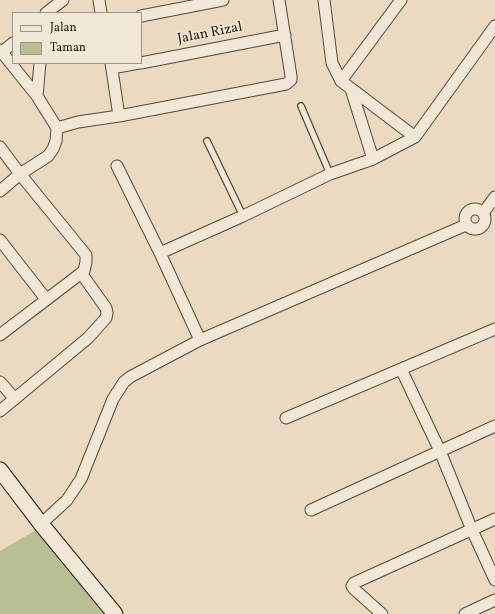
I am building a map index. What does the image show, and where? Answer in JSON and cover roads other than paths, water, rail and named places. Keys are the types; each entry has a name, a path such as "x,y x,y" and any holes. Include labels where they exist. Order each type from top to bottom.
{"main road":[{"path":"4,475 41,524 115,614"}],"street":[{"path":"47,12 63,0"},
{"path":"99,0 101,12"},
{"path":"142,16 223,0"},
{"path":"60,127 78,122 120,116 289,82 291,76 279,0"},
{"path":"324,0 332,63 341,81 415,137"},
{"path":"341,81 401,0"},
{"path":"160,253 243,216 330,174 373,159 415,137 495,26"},
{"name":"Jalan Rizal","path":"142,63 285,35"},
{"path":"12,44 1,51 60,127"},
{"path":"37,96 40,64"},
{"name":"Jalan Rizal","path":"112,66 131,64"},
{"path":"112,66 120,116"},
{"path":"351,89 373,159"},
{"path":"0,191 20,174 48,156 53,149 60,127"},
{"path":"0,147 86,255 84,271 0,333"},
{"path":"117,166 160,253 200,340"},
{"path":"41,524 68,500 81,479 113,399 124,382 130,377 200,340 466,225 473,229 481,227 485,220 483,213 495,197"},
{"path":"0,240 46,299"},
{"path":"0,410 88,338 106,318 106,308 81,273"},
{"path":"286,418 495,329"},
{"path":"400,369 440,451 472,530 495,580"},
{"path":"0,382 15,399"},
{"path":"311,510 495,426"},
{"path":"382,614 354,589 352,586 354,583 495,519"},
{"path":"465,614 495,600"}],"lane":[{"path":"301,106 330,174"},
{"path":"207,141 243,216"}]}
